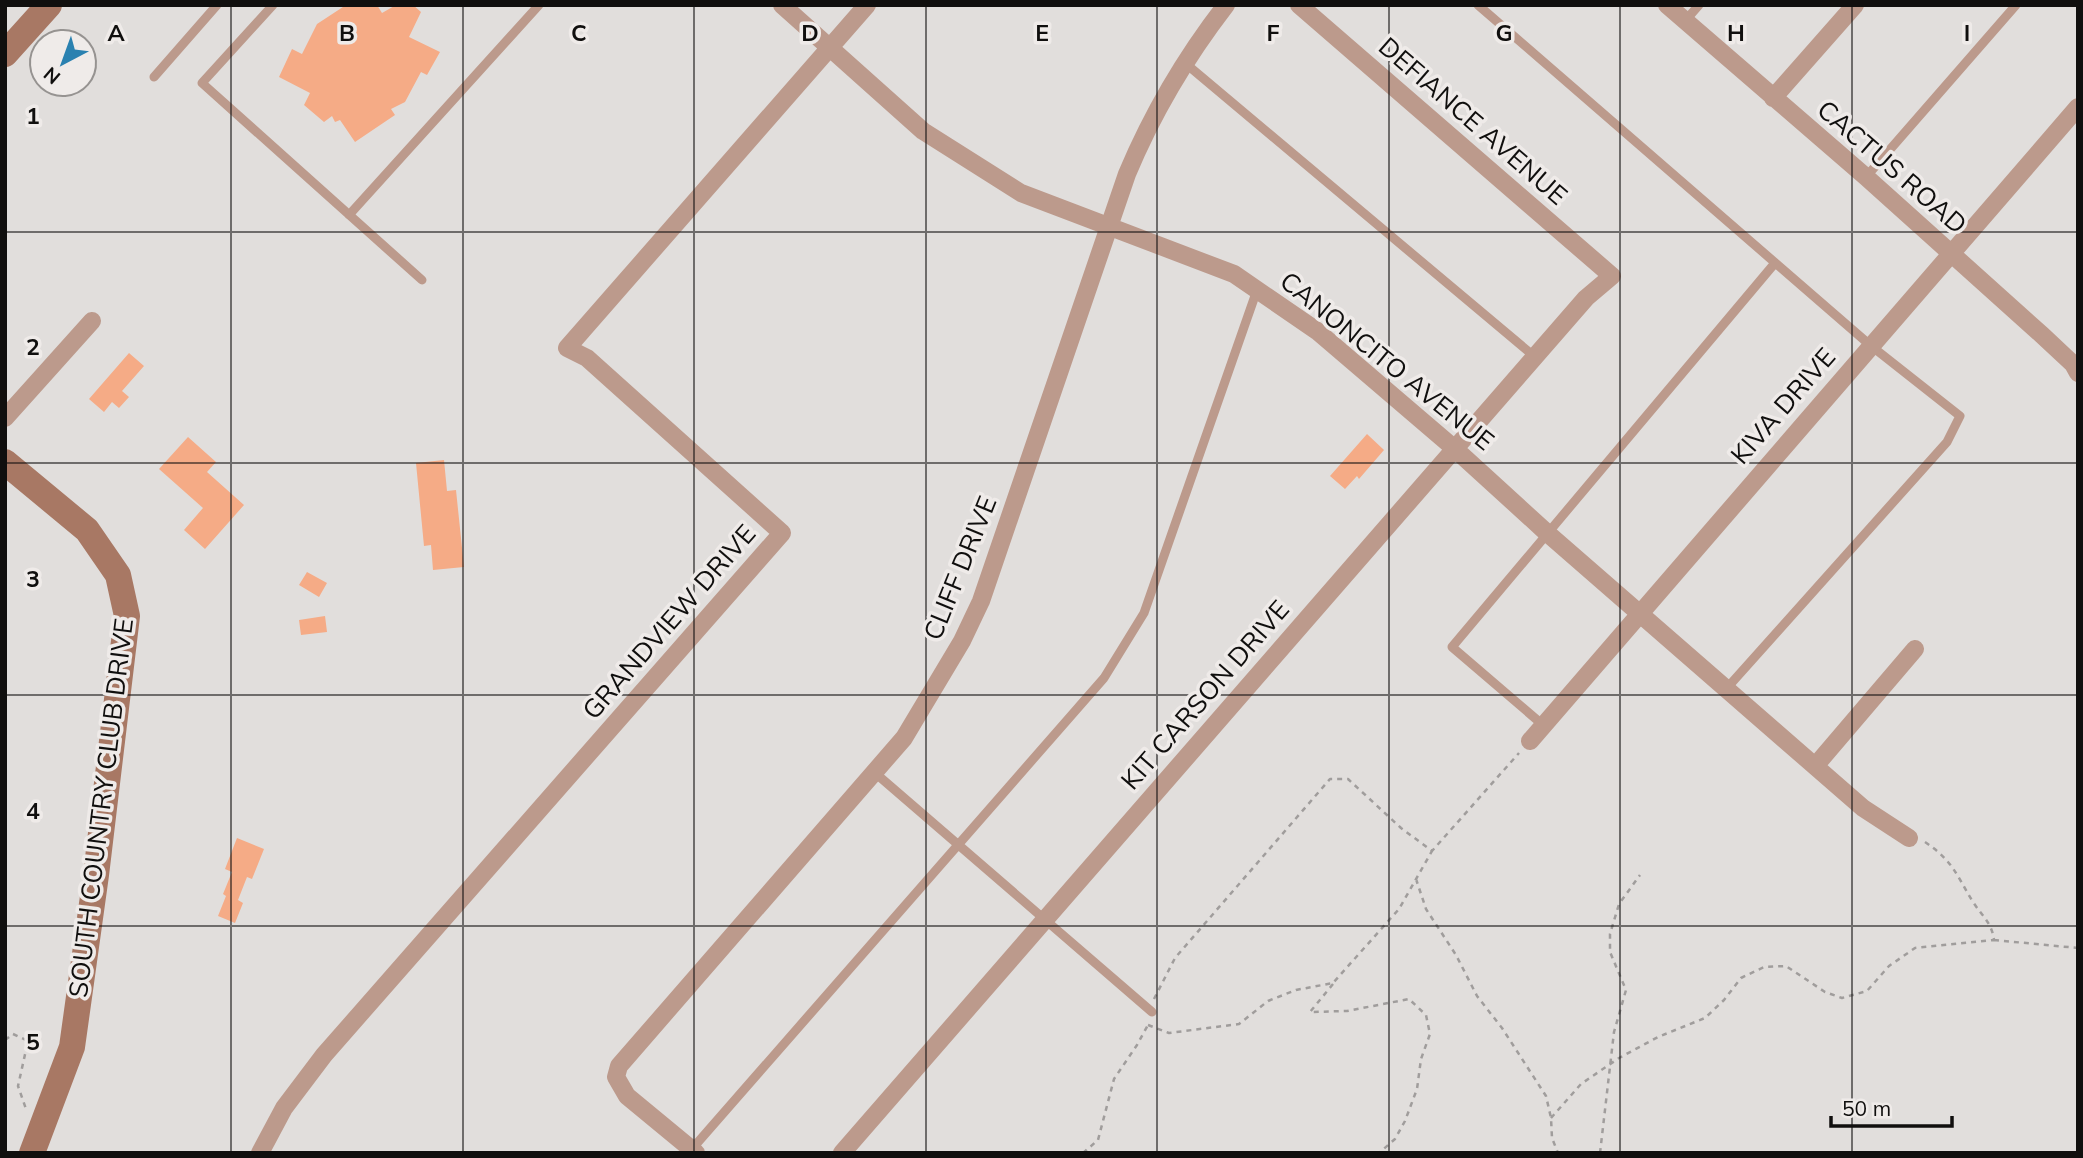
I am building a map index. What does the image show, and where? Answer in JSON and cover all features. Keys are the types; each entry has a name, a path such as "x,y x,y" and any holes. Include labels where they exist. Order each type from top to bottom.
{"main road":[{"path":"5,54 49,5"},
{"name":"SOUTH COUNTRY CLUB DRIVE","path":"5,462 87,530 118,575 127,616 72,1047 32,1153"}],"street":[{"name":"CANONCITO AVENUE","path":"782,5 923,131 1021,193 1234,274 1317,331 1863,807 1909,838"},
{"name":"GRANDVIEW DRIVE","path":"260,1153 284,1108 324,1055 782,533 587,358 567,348 867,5"},
{"name":"CLIFF DRIVE","path":"694,1151 627,1096 616,1077 619,1066 629,1051 904,738 962,642 981,601 1127,174 1143,135 1184,62 1226,5"},
{"name":"DEFIANCE AVENUE","path":"1299,5 1612,276"},
{"name":"CACTUS ROAD","path":"1667,5 1866,177 2042,335 2073,364 2078,373"},
{"path":"1773,98 1855,5"},
{"name":"KIVA DRIVE","path":"1530,741 2078,107"},
{"name":"KIT CARSON DRIVE","path":"842,1153 1535,356 1586,298 1612,276"},
{"path":"5,418 92,321"},
{"path":"1816,765 1915,649"}],"lane":[{"path":"154,77 217,5"},
{"path":"273,5 202,83 422,280"},
{"path":"349,215 539,5"},
{"path":"1478,5 1870,345 1960,416 1947,442 1727,688"},
{"path":"1685,21 1699,5"},
{"path":"1866,177 2017,5"},
{"path":"1184,62 1535,356"},
{"path":"1544,724 1452,647 1775,262"},
{"path":"694,1151 957,844 1104,678 1144,613 1257,288"},
{"path":"874,772 1152,1012"}],"path":[{"path":"1379,1153 1395,1139 1417,1088 1421,1059 1430,1034 1426,1015 1409,999 1347,1011 1310,1012 1399,909 1432,851 1530,741"},
{"path":"1083,1153 1098,1140 1114,1079 1148,1025 1155,996 1175,958 1330,779 1348,779 1401,828 1432,851"},
{"path":"1909,838 1918,837 1948,859 1992,927 1994,940"},
{"path":"1600,1153 1614,1032 1626,990 1610,952 1610,934 1619,904 1640,875"},
{"path":"1416,879 1426,909 1456,955 1477,996 1503,1028 1546,1096 1552,1138 1558,1153"},
{"path":"1551,1118 1581,1084 1611,1063 1658,1037 1705,1018 1741,978 1764,967 1786,966 1825,992 1842,998 1867,990 1889,966 1915,948 1994,940 2078,948"},
{"path":"1148,1025 1169,1033 1239,1024 1268,1001 1296,990 1333,983"},
{"path":"5,1040 13,1034 28,1041 19,1086 27,1109"}],"building":[{"path":"346,5 377,5 382,13 396,5 413,5 421,12 409,37 440,52 427,75 421,72 405,102 391,109 395,115 355,142 340,120 335,122 332,116 324,122 304,105 310,93 279,77 292,49 302,54 317,24"},
{"path":"129,353 144,366 122,391 129,397 119,408 112,402 104,412 89,399"},
{"path":"1367,434 1384,450 1359,479 1357,476 1345,489 1330,476"},
{"path":"188,437 216,462 207,472 244,505 205,549 184,530 203,508 159,469"},
{"path":"444,460 447,491 456,490 464,567 433,570 431,545 424,546 416,463"},
{"path":"307,572 327,583 319,597 299,585"},
{"path":"325,616 327,632 301,635 299,620"},
{"path":"237,838 264,849 252,879 247,877 238,900 243,903 235,923 218,916 232,872 225,869"}]}
